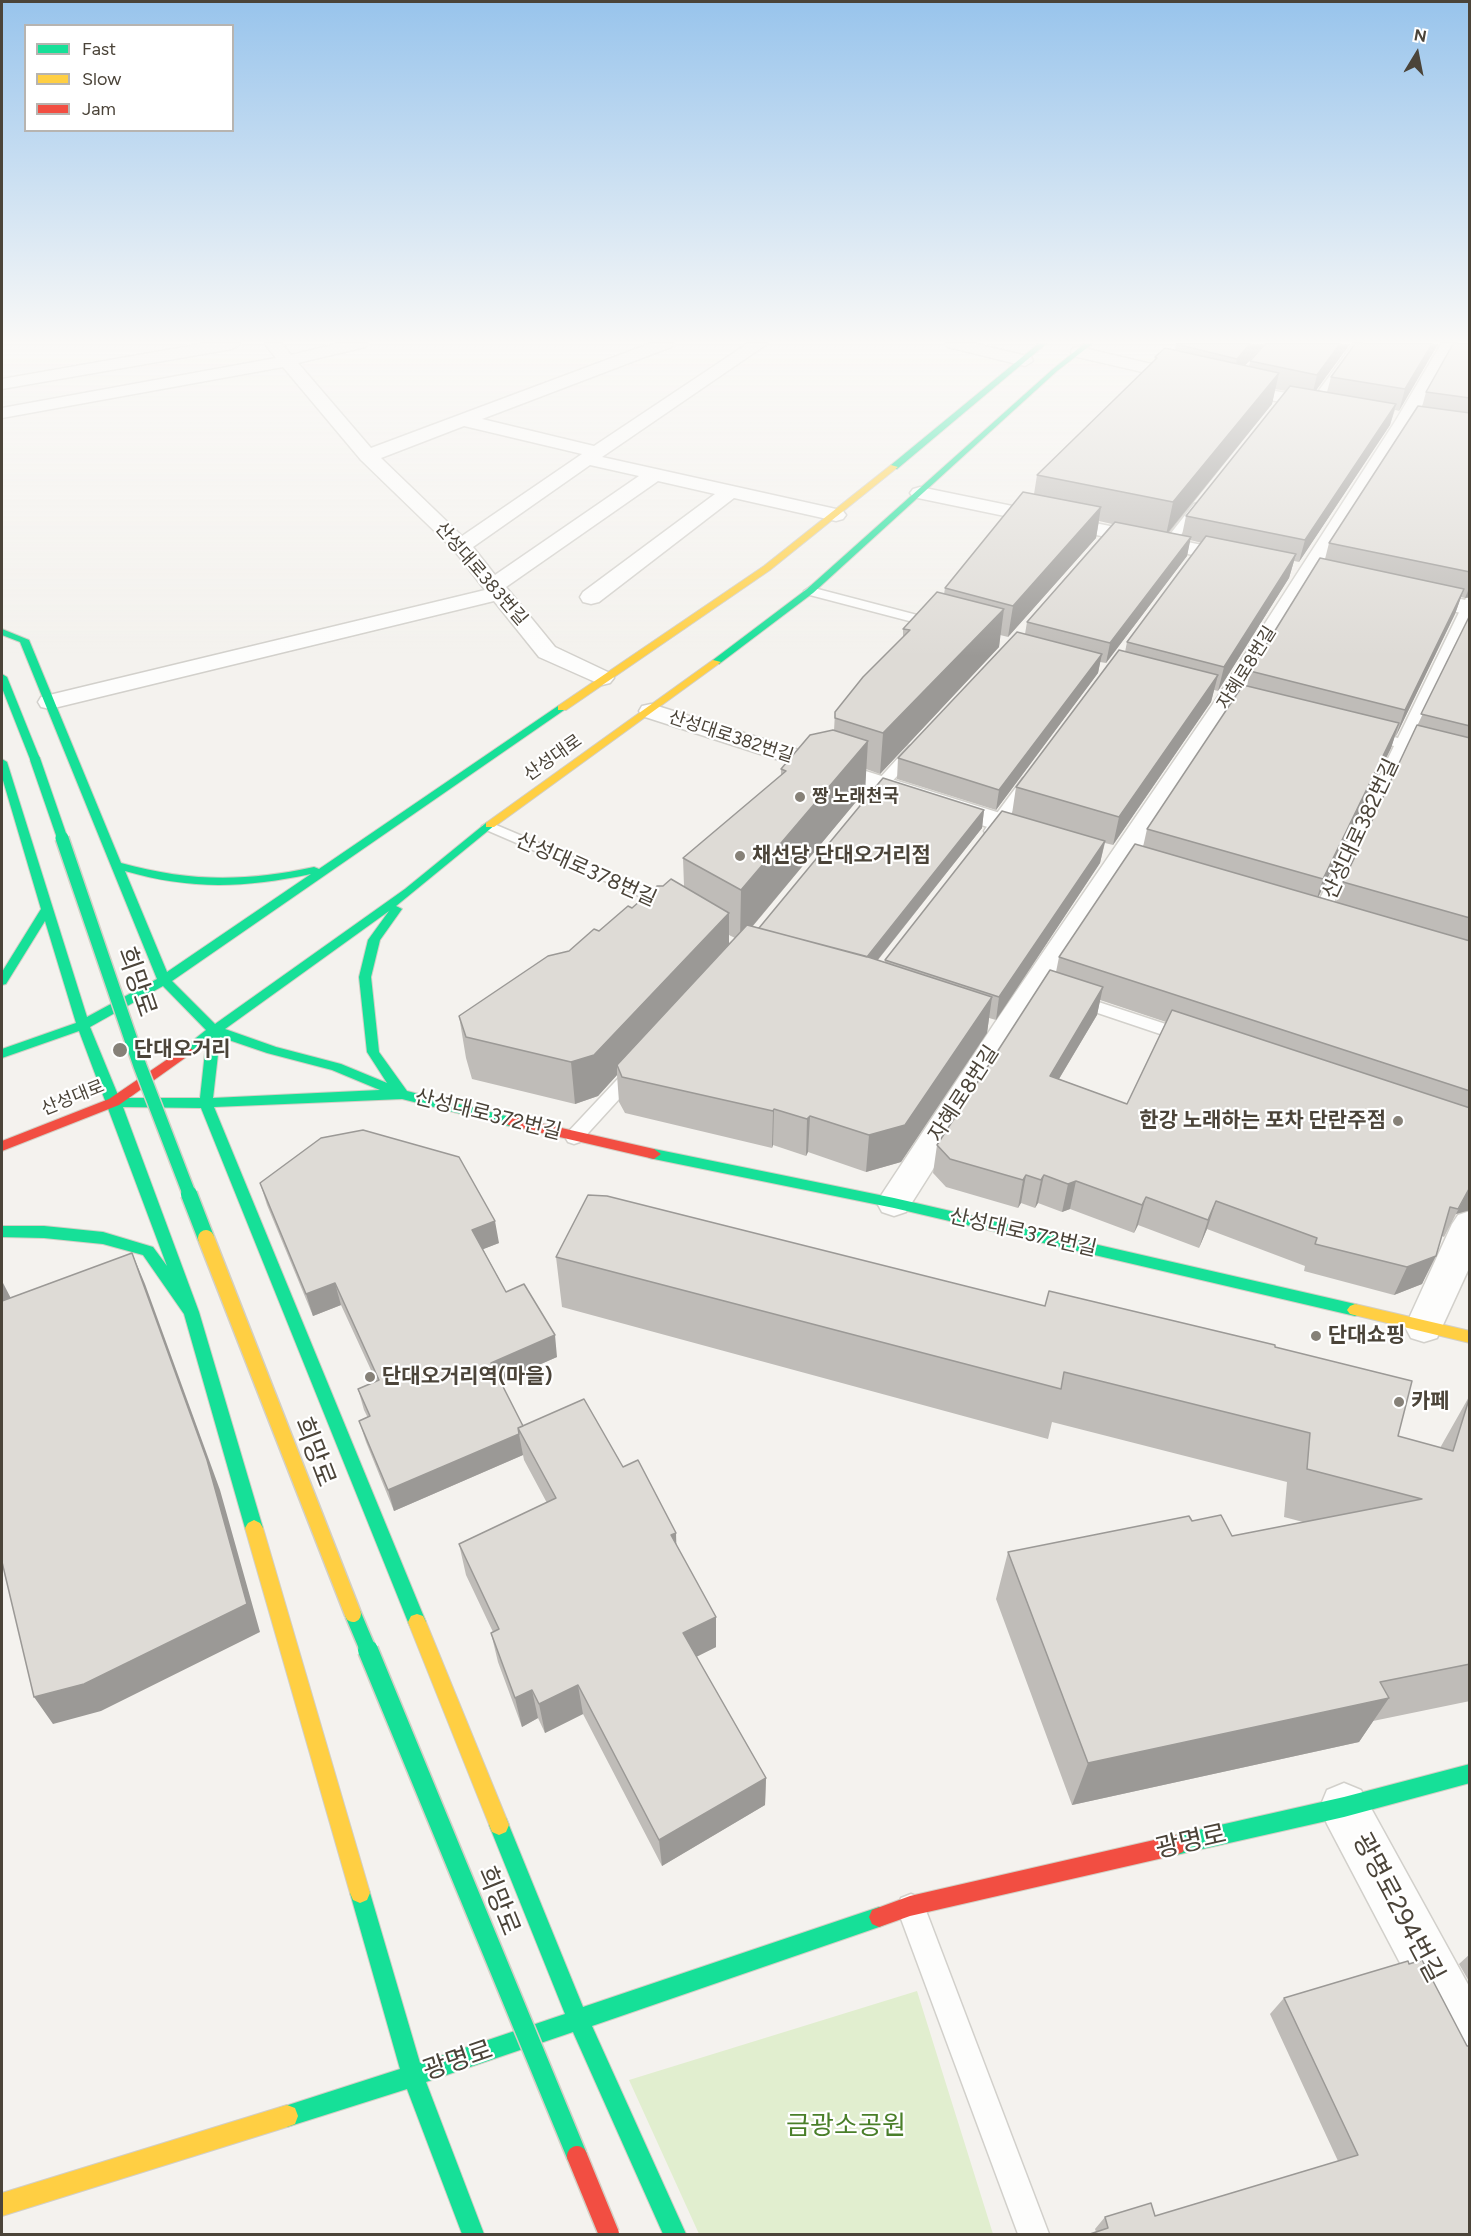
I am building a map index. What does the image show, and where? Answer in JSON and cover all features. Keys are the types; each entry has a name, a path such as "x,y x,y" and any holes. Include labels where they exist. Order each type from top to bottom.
{"main road":[{"name":"산성대로","path":"2,1054 83,1025 164,980 602,678 767,568 917,448"},
{"name":"산성대로","path":"2,1146 114,1102 409,891 489,826 651,711 810,591 969,448"},
{"path":"2,632 24,640 164,980 214,1030 272,1050 336,1067 402,1094"},
{"name":"희망로","path":"2,677 35,759 140,1066 313,1516 609,2235"},
{"path":"2,762 83,1025 114,1102 191,1312 413,2076 473,2235"},
{"path":"116,865 156,877 214,885 251,883 327,868"},
{"path":"402,1094 373,1052 365,977 374,940 409,891"},
{"path":"2,981 47,909"},
{"path":"214,1030 206,1103 578,2020 675,2235"},
{"path":"114,1102 206,1103 402,1094"},
{"name":"산성대로372번길","path":"402,1094 574,1137 894,1203 1470,1337"},
{"path":"2,1232 44,1232 103,1238 148,1251 191,1312"},
{"name":"광명로","path":"2,2205 413,2076 910,1906 1344,1807 1470,1773"}],"street":[{"name":"산성대로383번길","path":"361,448 461,546 547,652 602,678"},
{"path":"368,456 388,448"},
{"path":"567,448 655,474 836,515"},
{"path":"461,546 602,448"},
{"name":"자혜로8번길","path":"894,1203 1000,1029 1035,986 1227,701 1386,448"},
{"path":"50,702 496,589 655,474"},
{"path":"591,597 731,491"},
{"path":"920,493 1106,536 1168,544 1197,555 1259,563"},
{"path":"1398,593 1469,606"},
{"name":"산성대로382번길","path":"651,711 872,795 990,831 1065,842"},
{"path":"1424,1327 1470,1224"},
{"name":"광명로294번길","path":"1344,1807 1470,2041"}],"lane":[{"path":"1168,544 1204,499"},
{"path":"810,591 945,627"},
{"name":"산성대로382번길","path":"1320,915 1469,606"},
{"path":"1355,732 1470,761"},
{"path":"872,795 926,736"},
{"path":"990,831 1040,765"},
{"name":"산성대로378번길","path":"489,826 640,891 678,913"},
{"path":"1035,986 1202,1042"},
{"name":"산성대로372번길","path":"574,1137 647,1058"},
{"path":"910,1906 1034,2235"}],"green space":[{"name":"금광소공원","path":"917,1991 993,2234 699,2234 629,2080"}],"building":[{"path":"1064,448 1217,448 1173,502 1037,475"},
{"path":"1240,448 1366,448 1305,540 1186,516"},
{"path":"1390,448 1470,448 1470,572 1329,543"},
{"path":"1023,492 1101,507 1013,606 945,588"},
{"path":"1115,522 1191,537 1110,643 1027,622"},
{"path":"1206,536 1296,554 1224,667 1127,642"},
{"path":"1320,558 1464,589 1405,710 1250,671"},
{"path":"937,592 1004,609 883,733 835,718 835,712 863,677 910,630 903,629"},
{"path":"1470,615 1470,726 1421,714"},
{"path":"1017,632 1102,654 999,790 898,758"},
{"path":"1119,650 1218,675 1119,817 1016,787"},
{"path":"1243,685 1399,723 1323,879 1147,829"},
{"path":"1417,725 1470,738 1470,918 1343,882"},
{"path":"833,730 868,741 741,890 683,858 786,771 781,769 810,735"},
{"path":"883,778 984,810 867,957 759,928"},
{"path":"1002,811 1105,841 999,997 885,960"},
{"path":"1135,844 1470,941 1470,1091 1059,957"},
{"path":"671,879 729,913 594,1055 571,1062 466,1037 459,1016 548,956 569,951 594,929 599,931 628,906 632,908 657,886 663,886"},
{"path":"747,925 865,956 992,997 905,1125 869,1135 810,1116 807,1119 774,1109 773,1111 622,1077 617,1065"},
{"path":"1050,970 1103,987 1050,1076 1127,1104 1172,1010 1470,1108 1470,1187 1458,1209 1450,1207 1436,1256 1407,1267 1315,1244 1317,1238 1216,1201 1208,1220 1146,1197 1142,1205 1076,1181 1068,1184 1044,1175 1041,1180 1026,1175 1023,1180 950,1159 937,1145"},
{"path":"363,1130 459,1157 495,1221 472,1230 506,1292 524,1284 555,1335 491,1363 523,1426 518,1428 519,1434 388,1490 359,1421 370,1416 358,1389 379,1380 335,1283 306,1294 260,1183 321,1138"},
{"path":"588,1195 607,1196 1045,1306 1049,1291 1275,1345 1275,1347 1412,1381 1398,1436 1453,1451 1470,1396 1470,1664 1380,1682 1389,1698 1088,1763 1008,1552 1189,1516 1192,1521 1221,1515 1232,1536 1422,1499 1307,1469 1310,1433 1064,1372 1061,1389 556,1257"},
{"path":"132,1253 207,1460 247,1604 84,1684 34,1697 2,1562 2,1301"},
{"path":"584,1399 623,1467 638,1460 676,1533 671,1535 716,1617 683,1633 766,1778 659,1840 578,1685 539,1704 532,1690 515,1698 491,1633 499,1629 459,1544 556,1498 518,1428"},
{"path":"1422,1960 1467,2046 1470,2046 1470,2235 1087,2235 1108,2228 1105,2217 1151,2203 1155,2216 1358,2155 1284,1998 1408,1961 1409,1964"}],"traffic: fast":[{"path":"894,467 917,448"},
{"path":"716,662 810,591 968,448"},
{"path":"2,632 24,640 164,980 214,1030 272,1050 336,1067 402,1094 513,1122"},
{"path":"2,677 35,759"},
{"path":"2,1054 83,1025 164,980 562,708"},
{"path":"35,759 140,1066 206,1238"},
{"path":"2,762 83,1025 114,1102 191,1312 254,1528"},
{"path":"187,1050 409,891 490,825"},
{"path":"116,865 168,878 215,883 262,880 314,870"},
{"path":"2,981 47,909"},
{"path":"396,909 374,940 365,977 373,1052 402,1094"},
{"path":"214,1030 206,1103 417,1622"},
{"path":"125,1103 206,1103 402,1094"},
{"path":"654,1154 894,1203 1355,1310"},
{"path":"2,1232 44,1232 103,1238 148,1251 191,1312"},
{"path":"353,1614 577,2156"},
{"path":"1176,1845 1344,1807 1470,1773"},
{"path":"499,1825 578,2020 675,2234"},
{"path":"360,1893 413,2076 473,2234"},
{"path":"287,2116 413,2076 879,1917"}],"traffic: slow":[{"path":"562,708 767,568 894,467"},
{"path":"490,825 716,662"},
{"path":"206,1238 353,1614"},
{"path":"1355,1310 1470,1337"},
{"path":"254,1528 360,1893"},
{"path":"417,1622 499,1825"},
{"path":"2,2205 287,2116"}],"traffic: jam":[{"path":"2,1146 114,1102 187,1050"},
{"path":"513,1122 654,1154"},
{"path":"879,1917 910,1906 1176,1845"},
{"path":"577,2156 609,2234"}],"place":[{"name":"짱 노래천국","path":"800,797"},
{"name":"채선당 단대오거리점","path":"740,856"},
{"name":"단대오거리","path":"120,1050"},
{"name":"한강 노래하는 포차 단란주점","path":"1398,1121"},
{"name":"단대쇼핑","path":"1316,1336"},
{"name":"단대오거리역(마을)","path":"370,1377"},
{"name":"카페","path":"1399,1402"}]}
